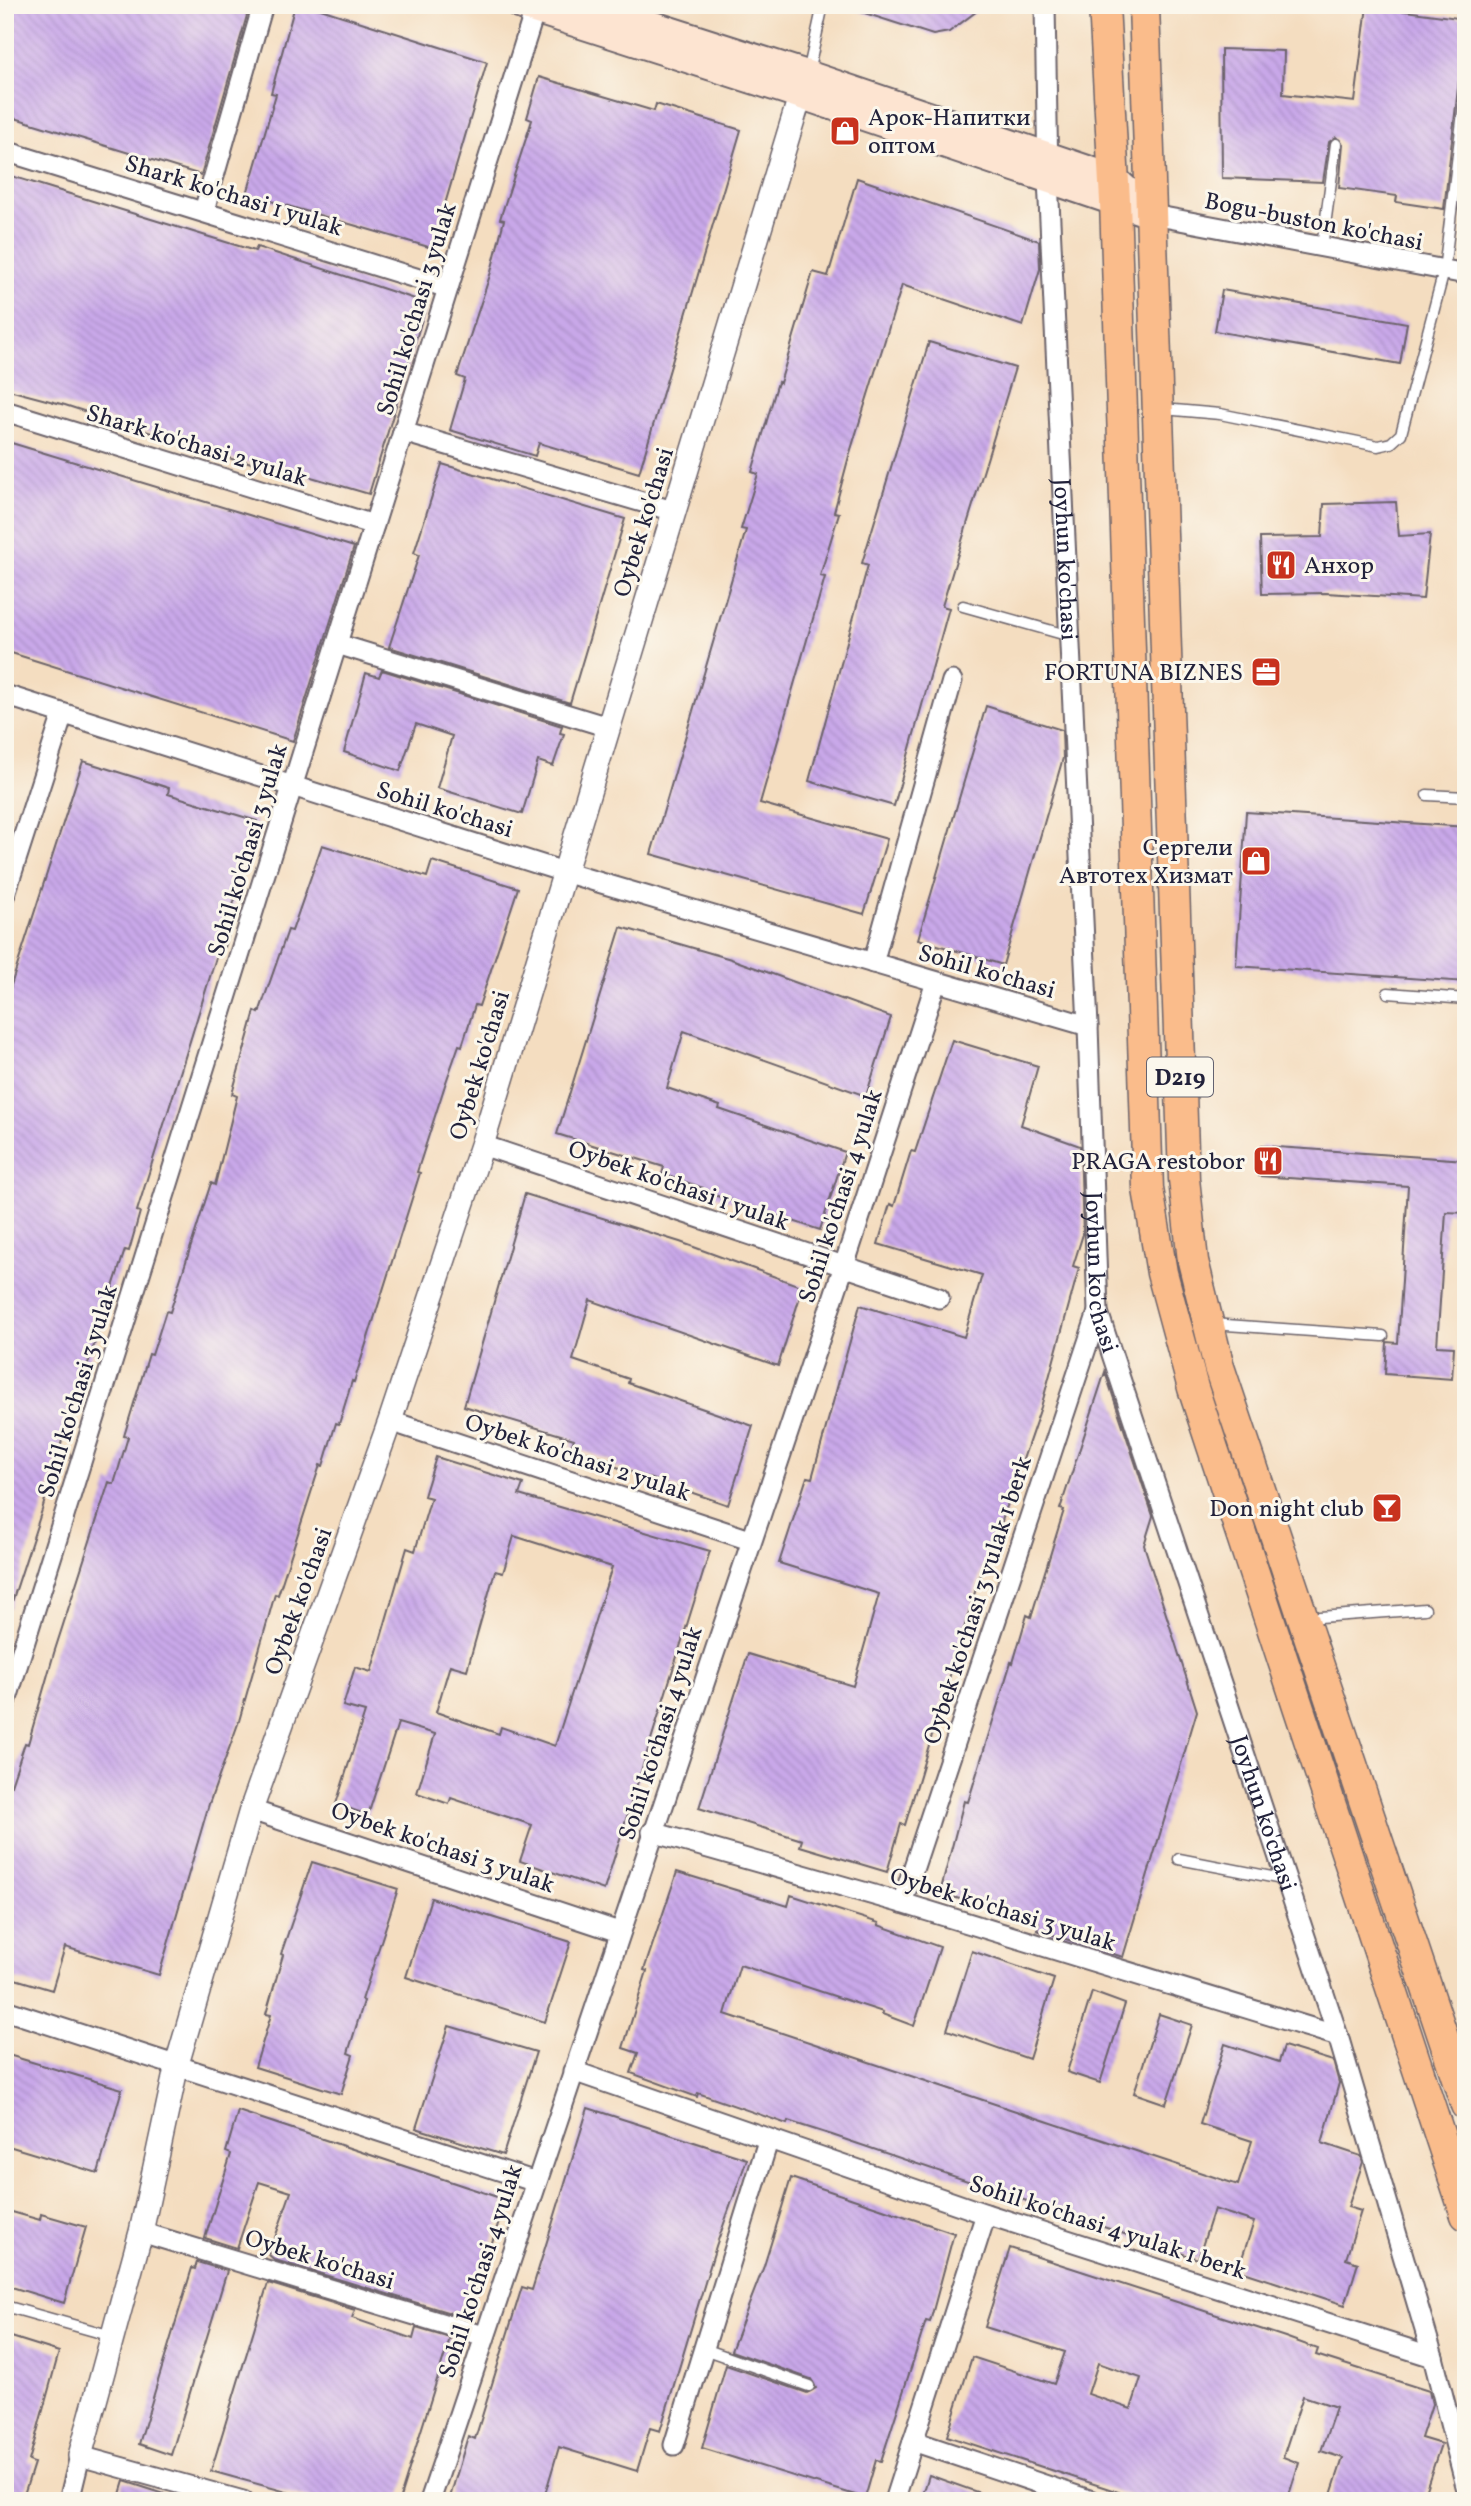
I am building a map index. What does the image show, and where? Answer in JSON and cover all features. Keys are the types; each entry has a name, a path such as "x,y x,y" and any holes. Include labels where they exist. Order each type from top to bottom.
{"main road":[{"path":"591,5 803,84 1114,190 1153,215"},
{"name":"D219","path":"1104,5 1114,190 1148,1189 1160,1261 1197,1402 1466,2215"},
{"name":"D219","path":"1144,5 1184,1179 1193,1261 1219,1367 1466,2105"},
{"path":"527,8 803,84"}],"street":[{"path":"204,211 263,5"},
{"name":"Joyhun ko'chasi","path":"1045,5 1048,168 1088,1027 1098,1312 1338,2036 1433,2357 1466,2486"},
{"name":"Sohil ko'chasi 3 yulak","path":"5,1705 448,288 527,8"},
{"name":"Oybek ko'chasi","path":"69,2501 141,2232 177,2064 251,1810 390,1421 482,1145 803,84"},
{"name":"Shark ko'chasi 1 yulak","path":"5,151 448,288"},
{"name":"Bogu-buston ko'chasi","path":"1153,215 1466,274"},
{"name":"Shark ko'chasi 2 yulak","path":"5,411 374,525"},
{"path":"403,432 673,511"},
{"path":"337,644 608,727"},
{"path":"873,963 952,681"},
{"name":"Sohil ko'chasi","path":"5,695 564,872 1088,1027"},
{"path":"5,894 63,714"},
{"name":"Sohil ko'chasi 4 yulak","path":"429,2501 844,1266 936,982"},
{"name":"Oybek ko'chasi 1 yulak","path":"482,1145 939,1298"},
{"name":"Oybek ko'chasi 3 yulak 1 berk","path":"902,1903 1098,1312"},
{"name":"Oybek ko'chasi 2 yulak","path":"390,1421 750,1540"},
{"name":"Oybek ko'chasi 3 yulak","path":"251,1810 619,1932"},
{"name":"Oybek ko'chasi 3 yulak","path":"652,1832 902,1903 1338,2036"},
{"path":"5,2010 536,2182"},
{"name":"Sohil ko'chasi 4 yulak 1 berk","path":"573,2071 768,2141 986,2214 1433,2357"},
{"path":"674,2445 768,2141"},
{"path":"894,2501 986,2214"},
{"name":"Oybek ko'chasi","path":"141,2232 484,2336"},
{"path":"913,2441 1092,2501"},
{"path":"80,2456 243,2501"}],"lane":[{"path":"803,84 823,5"},
{"path":"1159,408 1220,414 1378,446 1391,443 1401,434 1444,271 1466,87"},
{"path":"1322,247 1336,144"},
{"path":"963,606 1070,636"},
{"path":"1427,795 1466,797"},
{"path":"1388,993 1466,999"},
{"path":"1208,1323 1382,1336"},
{"path":"1303,1618 1425,1609"},
{"path":"1179,1859 1287,1880"},
{"path":"5,2306 114,2337"},
{"path":"704,2349 809,2386"}],"building":[{"path":"5,5 250,5 201,175 5,115"},
{"path":"295,5 308,5 487,62 432,248 247,194 276,94 271,93"},
{"path":"852,5 985,5 949,32 933,35 852,9"},
{"path":"1367,6 1466,19 1444,209 1396,202 1397,196 1339,188 1343,144 1336,137 1329,142 1323,182 1222,178 1221,49 1284,51 1283,94 1355,102"},
{"path":"539,77 654,111 656,104 741,130 639,473 539,443 535,456 450,430 465,379 457,376 491,272 504,220 500,219 532,120 527,118"},
{"path":"1466,152 1466,211 1459,210"},
{"path":"5,174 255,251 257,247 427,303 369,494 284,469 282,473 239,459 238,461 65,405 5,389"},
{"path":"857,178 1039,241 1040,269 1023,326 902,285 849,456 834,512 839,513 820,576 825,577 760,803 887,839 864,914 651,854 746,530 741,529 758,474 752,472 778,382 780,383 813,272 828,276"},
{"path":"1222,290 1407,323 1400,364 1215,331"},
{"path":"929,342 1015,368 942,606 949,608 894,806 809,781 868,565 862,563"},
{"path":"5,441 354,547 293,741 5,651"},
{"path":"442,464 625,519 570,703 389,647 419,555 414,553"},
{"path":"1396,502 1399,536 1430,534 1423,599 1326,593 1262,594 1260,538 1322,537 1324,504"},
{"path":"382,670 562,726 560,733 564,734 553,766 538,761 522,814 437,788 452,736 416,724 400,771 344,752 366,673 379,677"},
{"path":"986,706 1062,730 1063,758 1003,965 918,939"},
{"path":"83,761 169,788 168,794 257,821 232,909 235,911 223,950 219,948 137,1211 140,1212 129,1251 125,1250 83,1379 80,1378 10,1608 5,1607 5,1004"},
{"path":"1246,812 1466,827 1466,982 1236,966"},
{"path":"322,845 427,877 432,861 518,888 479,1006 475,1005 462,1046 459,1045 445,1085 354,1382 352,1381 339,1424 336,1423 323,1466 320,1465 278,1595 275,1594 239,1721 209,1804 159,1975 65,1947 52,1990 5,1976 5,1803 25,1743 28,1744 109,1482 114,1484 128,1437 124,1436 149,1354 152,1355 166,1311 170,1312 211,1183 215,1185 237,1096 232,1094 255,1011 259,1013 288,930 292,931"},
{"path":"621,927 731,959 891,1017 866,1096 684,1031 667,1088 720,1106 719,1109 845,1152 820,1230 702,1191 703,1188 662,1174 664,1167 557,1134"},
{"path":"952,1040 1038,1066 1021,1125 1080,1146 1083,1234 1073,1266 1079,1268 1041,1407 994,1544 990,1542 905,1825 901,1824 887,1872 800,1846 802,1840 699,1808 748,1654 853,1686 879,1594 779,1563 807,1477 812,1478 860,1305 964,1337 982,1275 878,1244 890,1204 894,1206 911,1151 915,1152"},
{"path":"1261,1146 1466,1160 1466,1213 1446,1212 1437,1346 1454,1347 1452,1379 1385,1374 1387,1342 1398,1343 1408,1186 1259,1176"},
{"path":"525,1194 680,1242 803,1287 778,1366 590,1300 573,1360 629,1379 628,1383 753,1426 728,1505 611,1465 612,1461 571,1447 574,1439 464,1406"},
{"path":"1105,1372 1153,1516 1144,1545 1197,1711 1123,1957 1037,1930 1039,1923 940,1893 964,1801 968,1802 1027,1615 1031,1617 1064,1510 1060,1509"},
{"path":"436,1457 523,1484 519,1495 710,1551 604,1890 520,1861 532,1825 451,1798 449,1804 417,1793 435,1734 398,1723 368,1815 336,1804 365,1712 343,1706 355,1667 371,1672 407,1548 415,1551 431,1498 424,1496","holes":["514,1536 612,1567 555,1746 501,1727 499,1734 436,1712 450,1665 467,1670 495,1571 503,1573"]},
{"path":"312,1862 398,1889 362,2000 364,2001 348,2053 353,2055 341,2094 255,2067 271,2015 266,2014 283,1955 281,1954"},
{"path":"677,1872 788,1906 791,1895 879,1923 878,1925 940,1947 914,2026 882,2014 883,2012 740,1965 725,2014 1238,2185 1252,2141 1200,2124 1225,2044 1279,2062 1284,2046 1333,2061 1339,2083 1322,2143 1361,2156 1363,2162 1348,2207 1361,2211 1346,2259 1358,2263 1345,2305 1238,2270 1254,2222 1214,2209 1198,2259 832,2135 788,2121 787,2124 698,2093 697,2097 631,2073 638,2053 623,2048 647,1971 644,1970"},
{"path":"431,1898 571,1942 545,2022 406,1977"},
{"path":"972,1951 1054,1979 1029,2059 947,2030"},
{"path":"1092,1992 1125,2004 1100,2083 1067,2072"},
{"path":"1159,2014 1192,2025 1166,2104 1134,2093"},
{"path":"449,2026 536,2052 503,2155 416,2128"},
{"path":"5,2054 122,2089 98,2173 5,2145"},
{"path":"588,2108 747,2159 716,2246 660,2431 650,2428 637,2471 559,2447 543,2501 449,2501 468,2436 475,2439 522,2287 532,2290"},
{"path":"238,2111 506,2200 467,2318 275,2260 269,2255 291,2192 259,2182 237,2248 205,2238 231,2154 226,2152"},
{"path":"791,2178 954,2233 930,2322 926,2321 881,2461 876,2460 865,2498 702,2448 726,2365 807,2393 816,2388 811,2379 731,2351 764,2266"},
{"path":"5,2210 40,2220 41,2214 86,2227 64,2303 5,2285"},
{"path":"1010,2248 1285,2337 1318,2349 1316,2355 1429,2391 1432,2404 1421,2438 1441,2444 1422,2501 1329,2501 1343,2458 1321,2451 1336,2407 1303,2396 1283,2457 1299,2463 1287,2501 1146,2501 947,2436 972,2357 1054,2384 1065,2352 985,2327","holes":["1098,2363 1141,2378 1131,2409 1088,2394"]},
{"path":"197,2262 227,2271 171,2455 139,2444 192,2268 195,2269"},
{"path":"268,2283 355,2310 352,2318 413,2339 416,2328 450,2338 399,2501 319,2501 211,2471"},
{"path":"5,2335 59,2352 29,2461 34,2463 22,2501 5,2497"},
{"path":"929,2475 994,2498 993,2501 921,2501"},
{"path":"124,2481 177,2498 177,2501 118,2501"}],"place":[{"name":"Арок-Напитки оптом","path":"845,131"},
{"name":"Анхор","path":"1281,565"},
{"name":"FORTUNA BIZNES","path":"1266,672"},
{"name":"Сергели Автотех Хизмат","path":"1256,861"},
{"name":"PRAGA restobor","path":"1268,1161"},
{"name":"Don night club","path":"1387,1508"}]}
